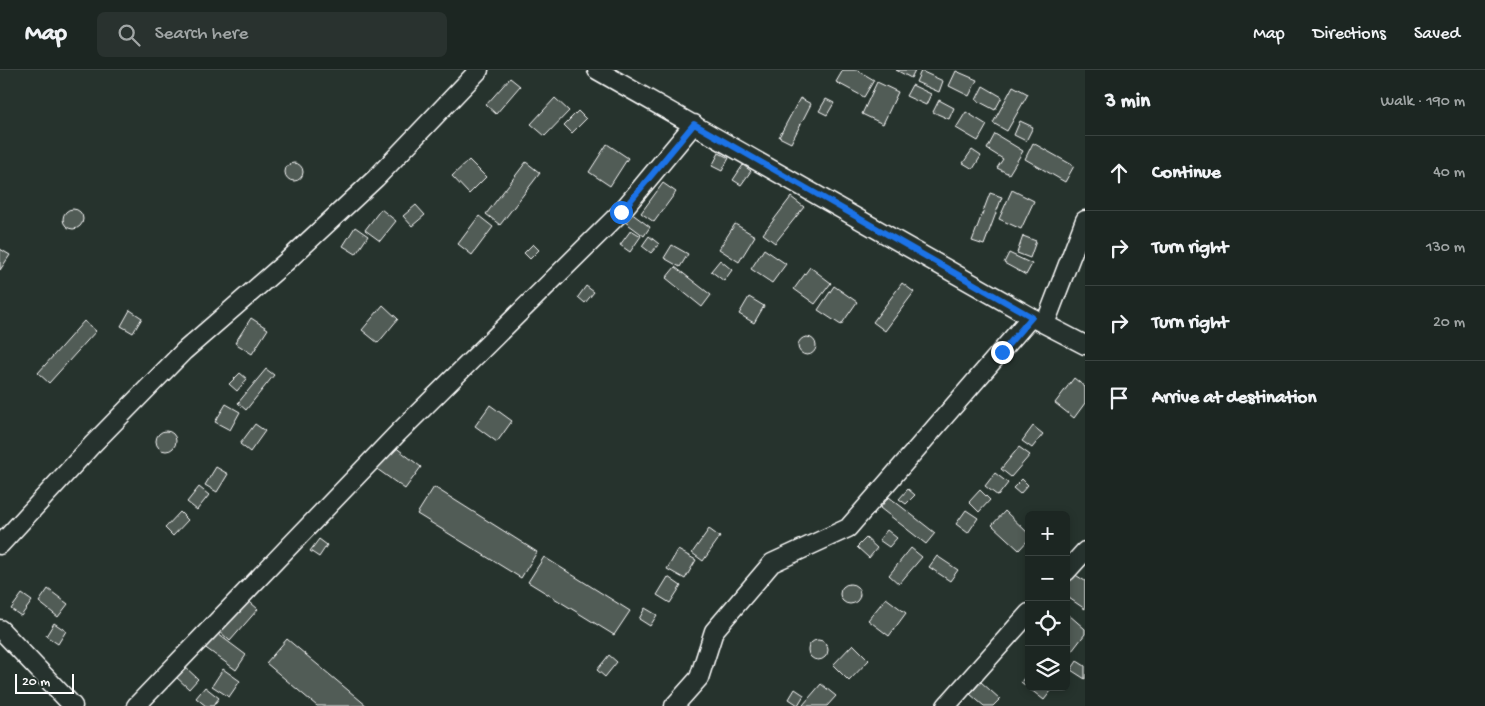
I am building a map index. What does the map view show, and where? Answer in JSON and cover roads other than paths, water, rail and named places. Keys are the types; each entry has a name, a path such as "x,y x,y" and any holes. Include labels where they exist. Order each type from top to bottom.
{"street":[{"path":"0,545 92,445 184,351 286,262 376,178 479,70"},
{"path":"597,70 1085,345"},
{"path":"136,706 399,432 621,212 694,124"},
{"path":"674,706 699,678 714,631 772,563 848,528 1038,320 1085,220"},
{"path":"1070,568 1085,551"},
{"path":"946,706 1025,618"},
{"path":"0,629 73,706"}]}
